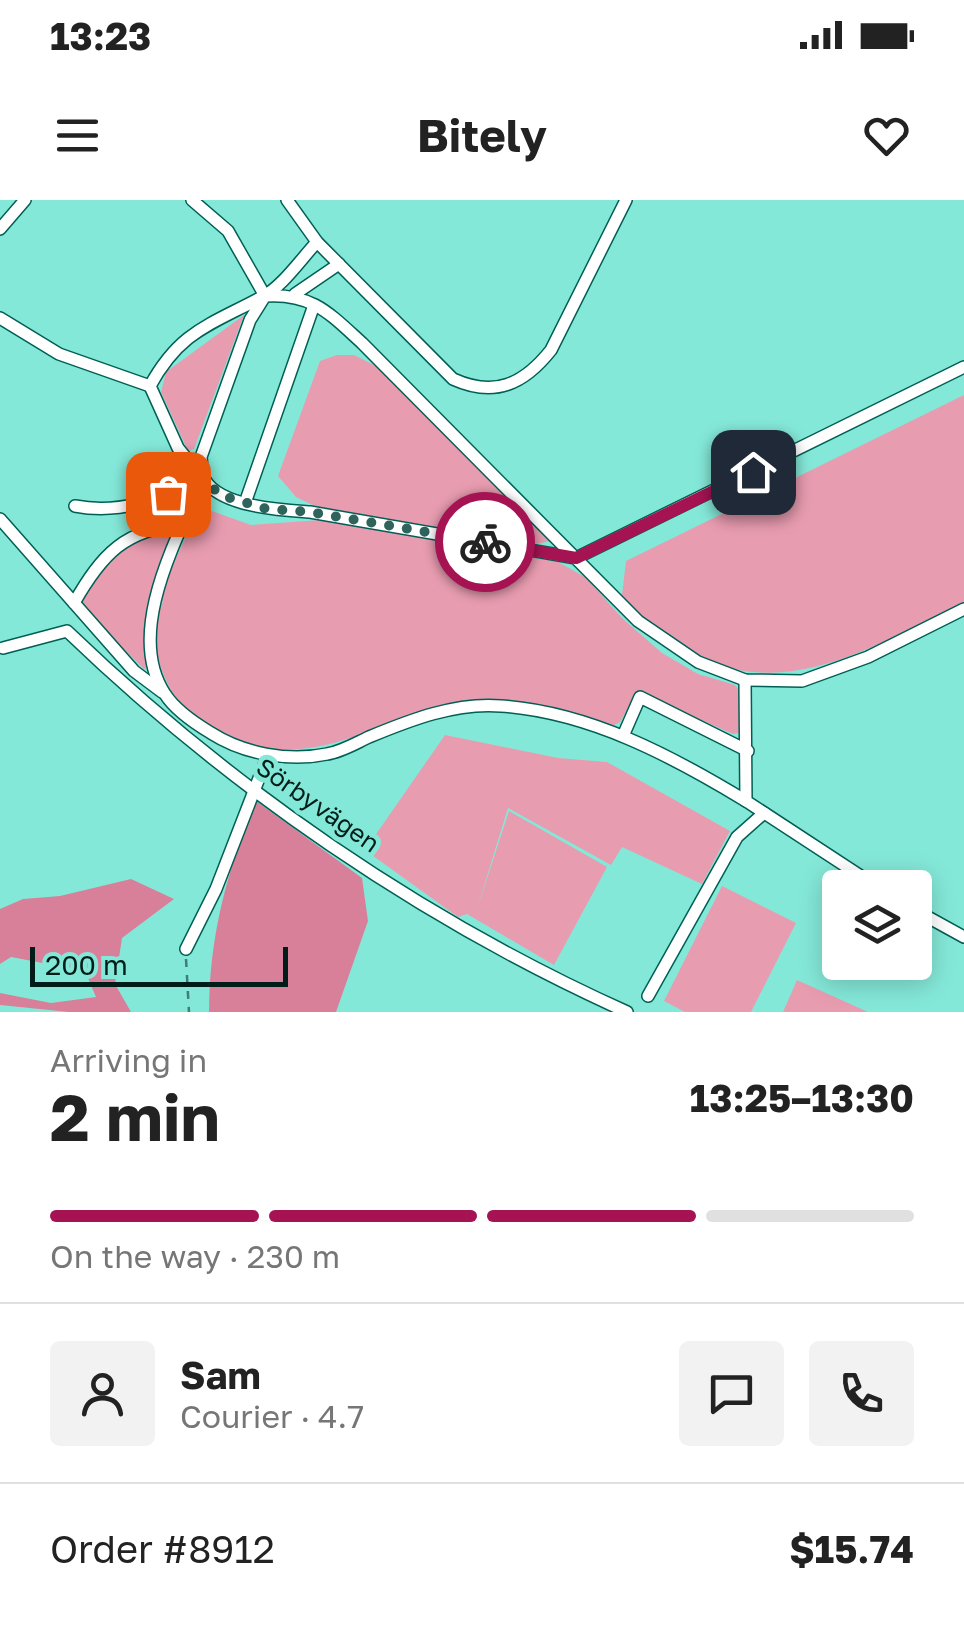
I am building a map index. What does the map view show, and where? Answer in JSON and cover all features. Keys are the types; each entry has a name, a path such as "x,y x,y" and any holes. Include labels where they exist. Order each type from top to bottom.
{"street":[{"path":"0,229 25,200"},
{"path":"192,200 228,232 265,296"},
{"path":"288,200 317,242 454,379 472,388 518,383 534,371 551,350 626,200"},
{"path":"165,695 156,671 152,612 204,479 201,457 250,320 265,296 317,242"},
{"path":"150,386 167,355 237,306 265,296 294,294 339,264"},
{"path":"294,294 314,304 362,343 663,641 698,662 745,680 802,680 868,657 964,609"},
{"path":"246,502 314,304"},
{"path":"0,318 58,354 150,386 178,448 220,495 576,558 964,367"},
{"path":"74,506 102,512 134,508 204,479"},
{"path":"0,519 134,671 197,724 228,744 268,755 329,754 449,710 497,705 530,710 623,736 684,763 851,870"},
{"path":"1,647 67,632 96,563 122,542 162,526 184,524"},
{"name":"Sörbyvägen","path":"67,632 254,790 483,941 627,1012"},
{"path":"745,680 746,800"},
{"path":"623,736 640,697 748,750"},
{"path":"186,949 216,889 268,755"},
{"path":"648,996 743,828 758,823 764,813"},
{"path":"932,919 964,937"}],"path":[{"path":"186,949 189,1012"}],"shaded area":[{"path":"244,315 194,449 188,451 161,392 166,372"},
{"path":"354,355 384,370 550,541 536,544 508,540 317,507 296,497 278,476 320,361"},
{"path":"964,395 964,602 860,652 824,664 788,672 752,672 715,664 679,645 641,617 622,595 626,561"},
{"path":"198,510 251,525 320,520 558,562 585,577 623,619 662,653 698,674 735,685 739,690 740,733 733,734 637,692 620,722 608,728 529,704 481,699 447,704 329,744 298,749 266,747 230,737 197,718 176,698 161,669 156,646 156,623 163,602 157,600"},
{"path":"160,530 171,535 172,540 151,592 148,668 144,669 82,608 84,594 98,570 122,550"},
{"path":"445,735 558,758 607,762 730,831 702,884 622,847 611,865 508,808 476,912 509,811 607,867 554,965 467,914 458,917 365,850"},
{"path":"256,801 362,878 368,921 336,1012 209,1012 212,957 222,904"},
{"path":"131,879 174,899 122,938 115,984 131,1012 69,1012 0,1005 0,993 51,1003 96,997 85,971 11,957 0,964 0,909 23,899 60,896"},
{"path":"722,886 796,923 751,1012 685,1012 664,1001"},
{"path":"797,980 868,1012 783,1012"}],"way so far":[{"path":"168,494 204,479 220,495 267,509 310,512 485,542"}],"route":[{"path":"485,542 576,558 753,472"}]}
